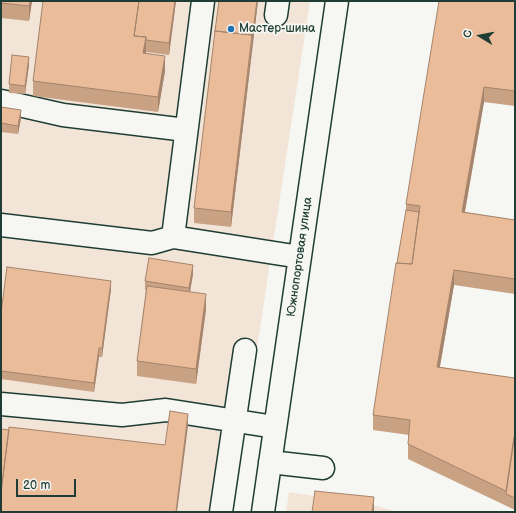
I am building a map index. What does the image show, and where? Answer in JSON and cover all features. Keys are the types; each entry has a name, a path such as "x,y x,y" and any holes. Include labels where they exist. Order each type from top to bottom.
{"street":[{"path":"172,237 203,1"},
{"name":"Южнопортовая улица","path":"263,512 337,1"},
{"path":"1,101 64,115 186,130"},
{"path":"1,225 152,243 172,237 300,257"},
{"path":"221,512 245,350"},
{"path":"1,404 122,415 166,410 275,427"},
{"path":"270,462 323,468"}],"shaded area":[{"path":"1,1 310,1 232,512 1,512"},
{"path":"289,492 378,506 397,512 286,512"}],"building":[{"path":"1,1 30,1 29,6 1,3"},
{"path":"43,1 139,1 134,36 146,37 143,53 165,56 158,97 33,81"},
{"path":"139,1 175,1 169,43 146,40 146,37 134,36"},
{"path":"219,1 257,1 252,38 252,35 215,31"},
{"path":"439,1 515,1 515,91 484,87 462,212 515,220 515,279 454,270 437,367 515,378 515,437 506,491 408,444 410,420 373,415 396,263 412,264 420,206 406,204"},
{"path":"215,31 252,35 231,212 194,208"},
{"path":"12,55 29,57 25,86 9,84"},
{"path":"1,107 21,110 18,126 1,123"},
{"path":"406,210 419,212 412,264 397,263"},
{"path":"149,258 193,265 189,288 145,281"},
{"path":"7,267 111,281 102,348 99,348 94,383 1,371 1,313"},
{"path":"147,286 206,294 196,369 137,361"},
{"path":"170,411 188,414 176,512 1,512 1,492 9,427 165,445"},
{"path":"1,429 9,430 1,492"},
{"path":"515,440 515,498 506,494"},
{"path":"315,491 374,497 372,512 312,512"}],"place":[{"name":"Мастер-шина","path":"231,29"}]}
